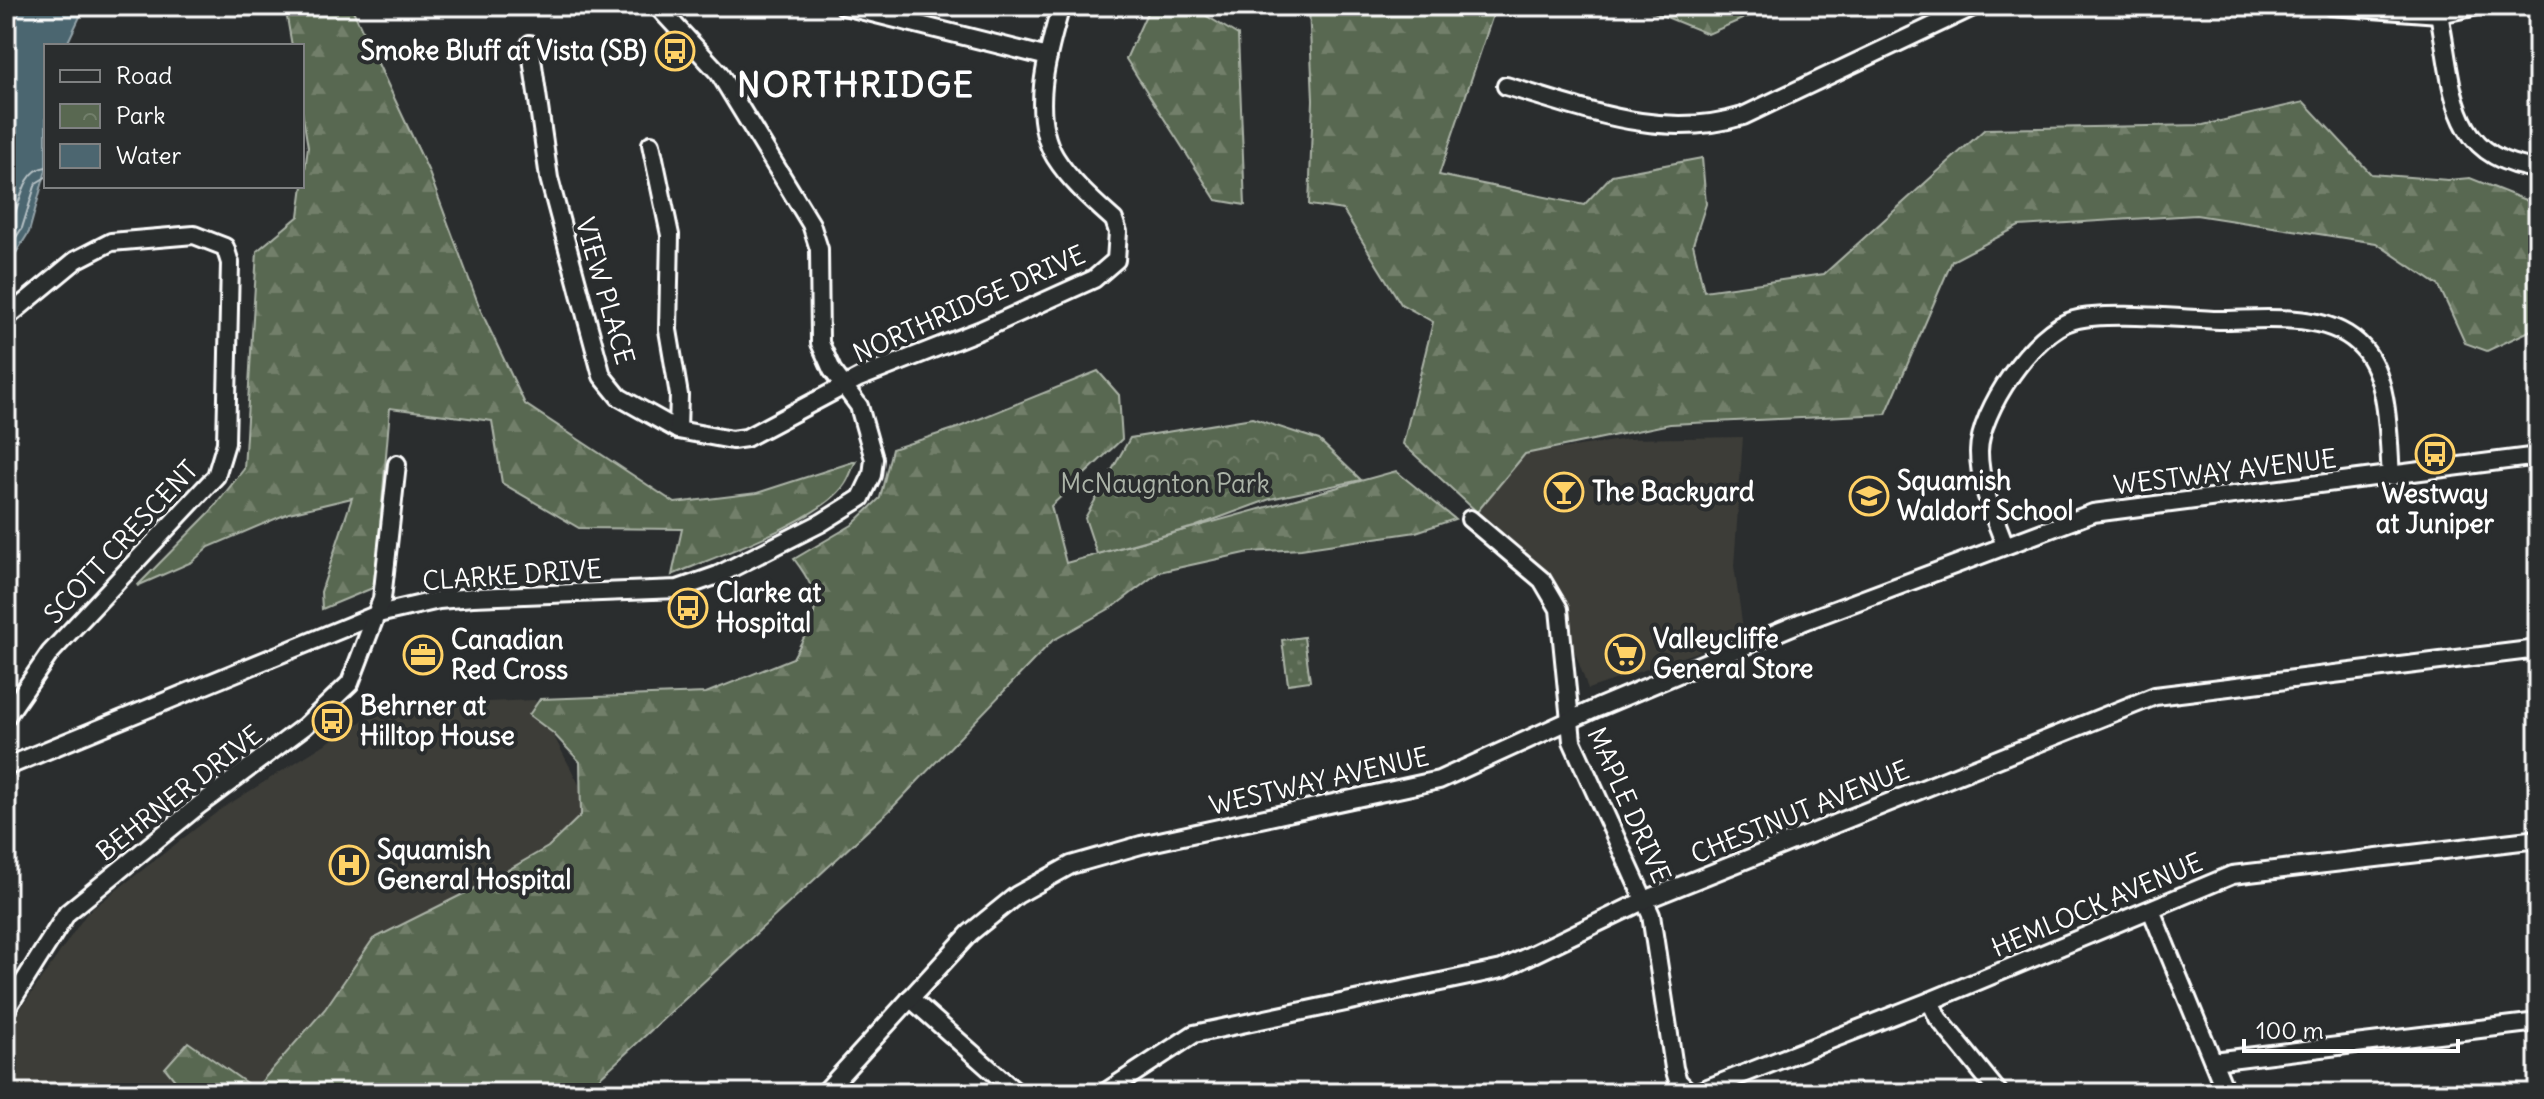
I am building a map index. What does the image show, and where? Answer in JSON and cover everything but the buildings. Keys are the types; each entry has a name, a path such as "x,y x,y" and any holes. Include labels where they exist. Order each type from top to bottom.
{"street":[{"name":"CLARKE DRIVE","path":"6,767 378,614 439,600 473,597 678,589 718,575 821,523 861,498 872,475 874,459 865,421 820,343 819,249 803,207 719,73 657,6"},
{"path":"844,6 1048,57"},
{"name":"NORTHRIDGE DRIVE","path":"844,386 1036,306 1094,279 1116,260 1118,232 1114,220 1056,158 1044,130 1048,57 1061,6"},
{"path":"1506,86 1640,124 1671,127 1722,123 1743,116 1975,6"},
{"path":"2331,6 2439,14 2478,6"},
{"path":"2439,14 2460,119 2471,139 2487,154 2514,166 2538,169"},
{"name":"VIEW PLACE","path":"530,44 549,178 597,366 619,397 678,430 720,439 746,438 844,386"},
{"path":"651,144 670,235 668,330 679,395 678,430"},
{"name":"SCOTT CRESCENT","path":"6,318 76,260 111,242 194,235 225,247 230,263 226,443 221,467 209,485 50,653 6,717"},
{"path":"2005,545 1982,479 1980,437 2029,351 2049,333 2074,320 2291,321 2335,329 2363,347 2376,369 2391,477"},
{"name":"WESTWAY AVENUE","path":"824,1093 910,998 997,910 1043,879 1071,865 1141,845 1414,787 1483,762 1802,622 2065,521 2104,511 2538,456"},
{"name":"BEHRNER DRIVE","path":"6,1010 67,913 339,697 358,667 378,614 397,464"},
{"name":"MAPLE DRIVE","path":"1470,519 1542,580 1553,594 1559,609 1572,741 1655,928 1674,1068 1678,1081 1692,1093"},
{"name":"CHESTNUT AVENUE","path":"1104,1093 1194,1034 1502,969 1645,900 2155,696 2538,649"},
{"name":"HEMLOCK AVENUE","path":"1692,1093 1930,1001 2232,875 2538,839"},
{"path":"2151,910 2226,1093"},
{"path":"910,998 1017,1093"},
{"path":"1930,1001 1938,1018 1999,1093"},
{"path":"2213,1061 2538,1022"}],"shaded area":[{"path":"1743,437 1734,566 1744,636 1588,689 1548,575 1477,512 1524,454 1628,439"},
{"name":"Squamish General Hospital","path":"535,700 596,817 324,1093 6,1093 6,1030 87,913 221,809 386,706"}],"green space":[{"path":"285,6 351,6 428,170 481,311 525,404 675,503 757,493 856,461 845,484 832,498 791,524 672,575 682,529 579,528 502,483 492,421 390,408 375,587 322,609 321,592 352,498 289,513 209,547 192,562 137,586 210,512 244,469 257,251 299,216 304,188 308,147 304,123 304,44 292,44"},
{"path":"1150,6 1190,6 1238,35 1245,205 1216,200 1126,59"},
{"path":"1309,6 1496,6 1439,175 1584,205 1612,175 1702,158 1706,204 1693,244 1704,291 1824,274 1985,129 2203,125 2304,102 2371,174 2448,180 2470,178 2538,205 2538,327 2487,351 2465,343 2439,286 2376,243 2196,215 2019,226 1952,261 1886,414 1670,424 1525,454 1477,512 1403,444 1433,322 1401,304 1343,210 1309,205 1313,100"},
{"path":"1639,6 1772,6 1708,34"},
{"path":"1098,371 1119,395 1122,439 1051,506 1066,563 1396,471 1455,519 1416,532 1301,549 1250,552 1159,572 1116,605 1052,641 891,809 583,1093 178,1093 178,1084 165,1068 188,1042 255,1089 325,1009 373,939 487,882 548,847 581,815 580,762 553,733 529,715 540,699 706,693 793,658 813,619 815,608 811,587 794,559 852,525 880,498 892,449 957,428"},
{"name":"McNaugnton Park","path":"1252,418 1319,440 1361,480 1270,499 1194,527 1097,554 1085,518 1130,438"},
{"path":"1304,637 1310,681 1288,684 1282,640"}],"water":[{"path":"6,6 85,6 67,44 44,44 44,177 29,232 6,269"}],"place":[{"name":"Smoke Bluff at Vista (SB)","path":"675,51"},
{"name":"Westway at Juniper","path":"2435,454"},
{"name":"The Backyard","path":"1564,492"},
{"name":"Squamish Waldorf School","path":"1869,496"},
{"name":"Clarke at Hospital","path":"688,608"},
{"name":"Valleycliffe General Store","path":"1625,654"},
{"name":"Canadian Red Cross","path":"423,655"},
{"name":"Behrner at Hilltop House","path":"332,721"},
{"name":"Squamish General Hospital","path":"349,865"}],"district":[{"name":"NORTHRIDGE","path":"856,85"}]}
